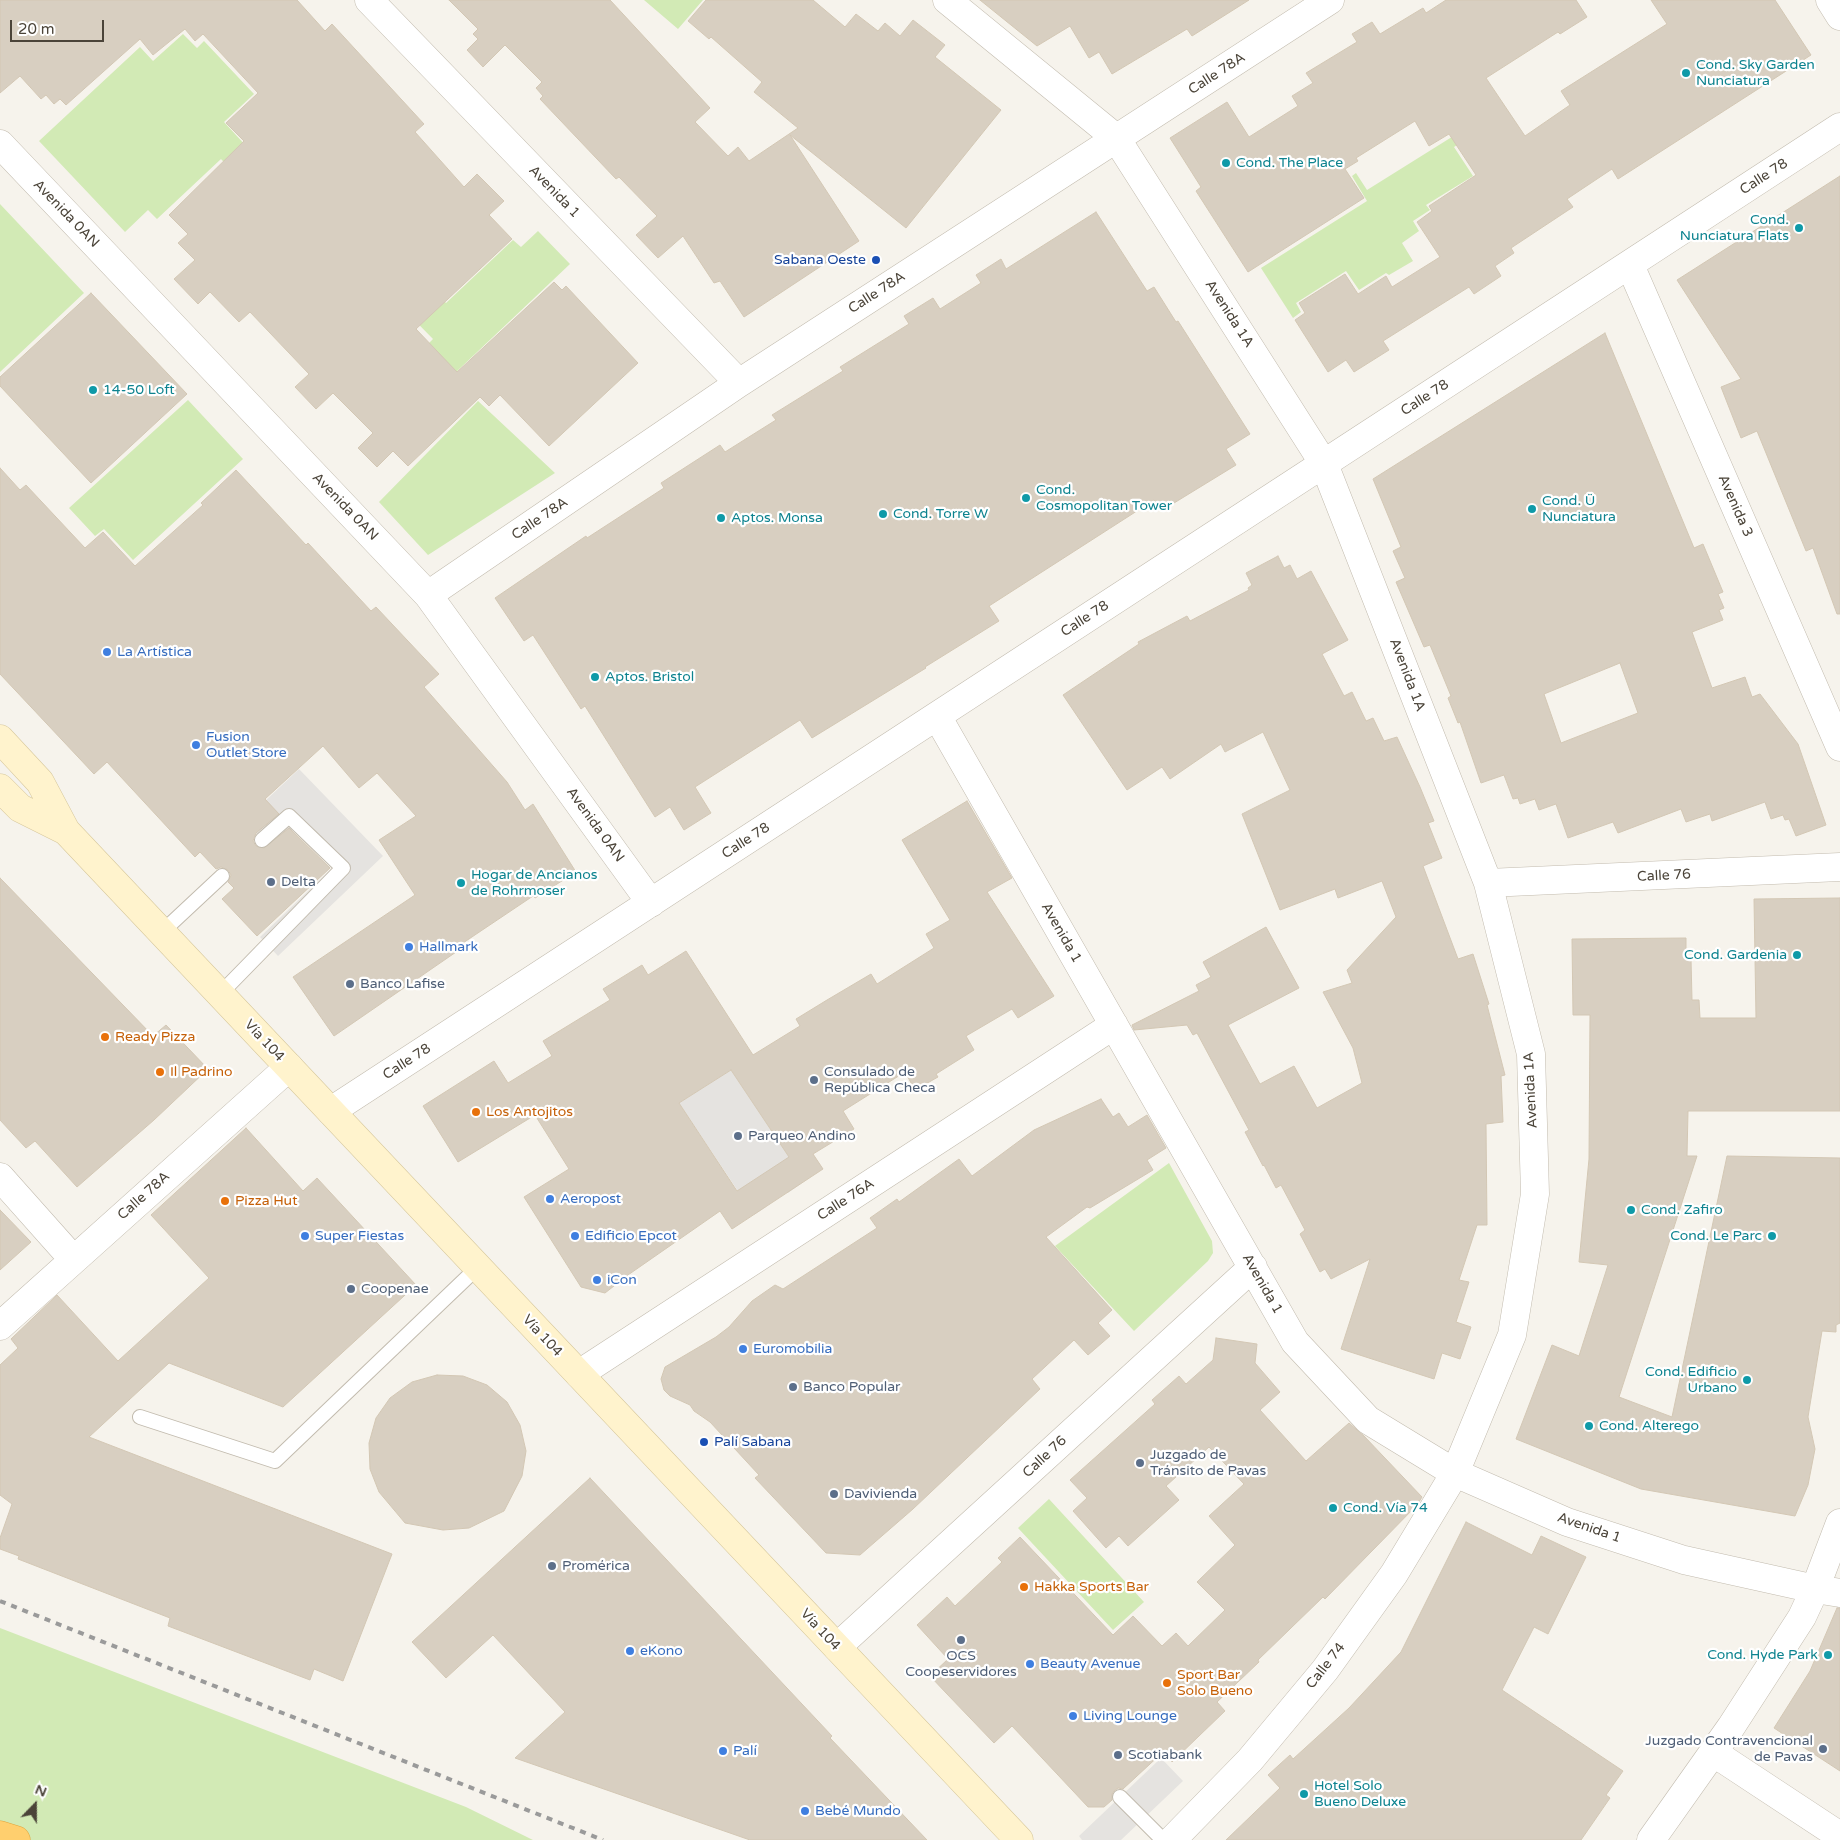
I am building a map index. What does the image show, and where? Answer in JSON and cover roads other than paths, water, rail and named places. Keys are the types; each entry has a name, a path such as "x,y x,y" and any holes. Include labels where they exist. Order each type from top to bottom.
{"highway":[{"path":"0,1835 16,1840"}],"main road":[{"name":"Vía 104","path":"0,739 40,782 66,831 1019,1840"},
{"name":"Vía 104","path":"0,788 20,808 66,831"}],"street":[{"name":"Avenida 1","path":"369,0 739,383"},
{"name":"Avenida 1A","path":"947,0 1116,138 1324,464 1488,883 1531,1054 1536,1194 1512,1335 1456,1474"},
{"name":"Calle 78A","path":"428,595 739,383 1330,0"},
{"path":"1830,0 1840,16"},
{"name":"Calle 78","path":"331,1111 1840,127"},
{"name":"Avenida 0AN","path":"0,144 428,595 651,902"},
{"name":"Avenida 3","path":"1630,265 1840,747"},
{"name":"Avenida 1","path":"937,716 1296,1342 1368,1420 1456,1474 1568,1522 1684,1560 1827,1591"},
{"name":"Calle 76","path":"1488,883 1840,868"},
{"name":"Calle 76A","path":"579,1374 1114,1025"},
{"name":"Calle 78A","path":"0,1326 289,1067"},
{"path":"0,1177 73,1260"},
{"name":"Calle 76","path":"837,1647 1253,1267"},
{"name":"Calle 74","path":"1172,1840 1250,1760 1325,1670 1394,1574 1456,1474"},
{"path":"1651,1840 1714,1753 1802,1617 1827,1591 1840,1523"},
{"path":"1714,1753 1840,1836"}],"lane":[{"path":"220,994 342,868 289,816 262,840"},
{"path":"162,932 222,876"},
{"path":"140,1417 275,1461 478,1267"},
{"path":"1120,1797 1163,1840"}],"railway":[{"path":"0,1601 603,1840"}],"place":[{"name":"Cond. Sky Garden Nunciatura","path":"1686,73"},
{"name":"Cond. The Place","path":"1226,163"},
{"name":"Cond. Nunciatura Flats","path":"1799,228"},
{"name":"Sabana Oeste","path":"876,260"},
{"name":"14-50 Loft","path":"93,390"},
{"name":"Cond. Cosmopolitan Tower","path":"1026,498"},
{"name":"Cond. Ü Nunciatura","path":"1532,509"},
{"name":"Cond. Torre W","path":"883,514"},
{"name":"Aptos. Monsa","path":"721,518"},
{"name":"La Artística","path":"107,652"},
{"name":"Aptos. Bristol","path":"595,677"},
{"name":"Fusion Outlet Store","path":"196,745"},
{"name":"Delta","path":"271,882"},
{"name":"Hogar de Ancianos de Rohrmoser","path":"461,883"},
{"name":"Hallmark","path":"409,947"},
{"name":"Cond. Gardenia","path":"1797,955"},
{"name":"Banco Lafise","path":"350,984"},
{"name":"Ready Pizza","path":"105,1037"},
{"name":"Il Padrino","path":"160,1072"},
{"name":"Consulado de República Checa","path":"814,1080"},
{"name":"Los Antojitos","path":"476,1112"},
{"name":"Parqueo Andino","path":"738,1136"},
{"name":"Aeropost","path":"550,1199"},
{"name":"Pizza Hut","path":"225,1201"},
{"name":"Cond. Zafiro","path":"1631,1210"},
{"name":"Super Fiestas","path":"305,1236"},
{"name":"Edificio Epcot","path":"575,1236"},
{"name":"Cond. Le Parc","path":"1772,1236"},
{"name":"iCon","path":"597,1280"},
{"name":"Coopenae","path":"351,1289"},
{"name":"Euromobilia","path":"743,1349"},
{"name":"Cond. Edificio Urbano","path":"1747,1380"},
{"name":"Banco Popular","path":"793,1387"},
{"name":"Cond. Alterego","path":"1589,1426"},
{"name":"Palí Sabana","path":"704,1442"},
{"name":"Juzgado de Tránsito de Pavas","path":"1140,1463"},
{"name":"Davivienda","path":"834,1494"},
{"name":"Cond. Vía 74","path":"1333,1508"},
{"name":"Promérica","path":"552,1566"},
{"name":"Hakka Sports Bar","path":"1024,1587"},
{"name":"OCS Coopeservidores","path":"961,1640"},
{"name":"eKono","path":"630,1651"},
{"name":"Cond. Hyde Park","path":"1828,1655"},
{"name":"Beauty Avenue","path":"1030,1664"},
{"name":"Sport Bar Solo Bueno","path":"1167,1683"},
{"name":"Living Lounge","path":"1073,1716"},
{"name":"Juzgado Contravencional de Pavas","path":"1823,1749"},
{"name":"Palí","path":"723,1751"},
{"name":"Scotiabank","path":"1118,1755"},
{"name":"Hotel Solo Bueno Deluxe","path":"1304,1794"},
{"name":"Bebé Mundo","path":"805,1811"}]}
